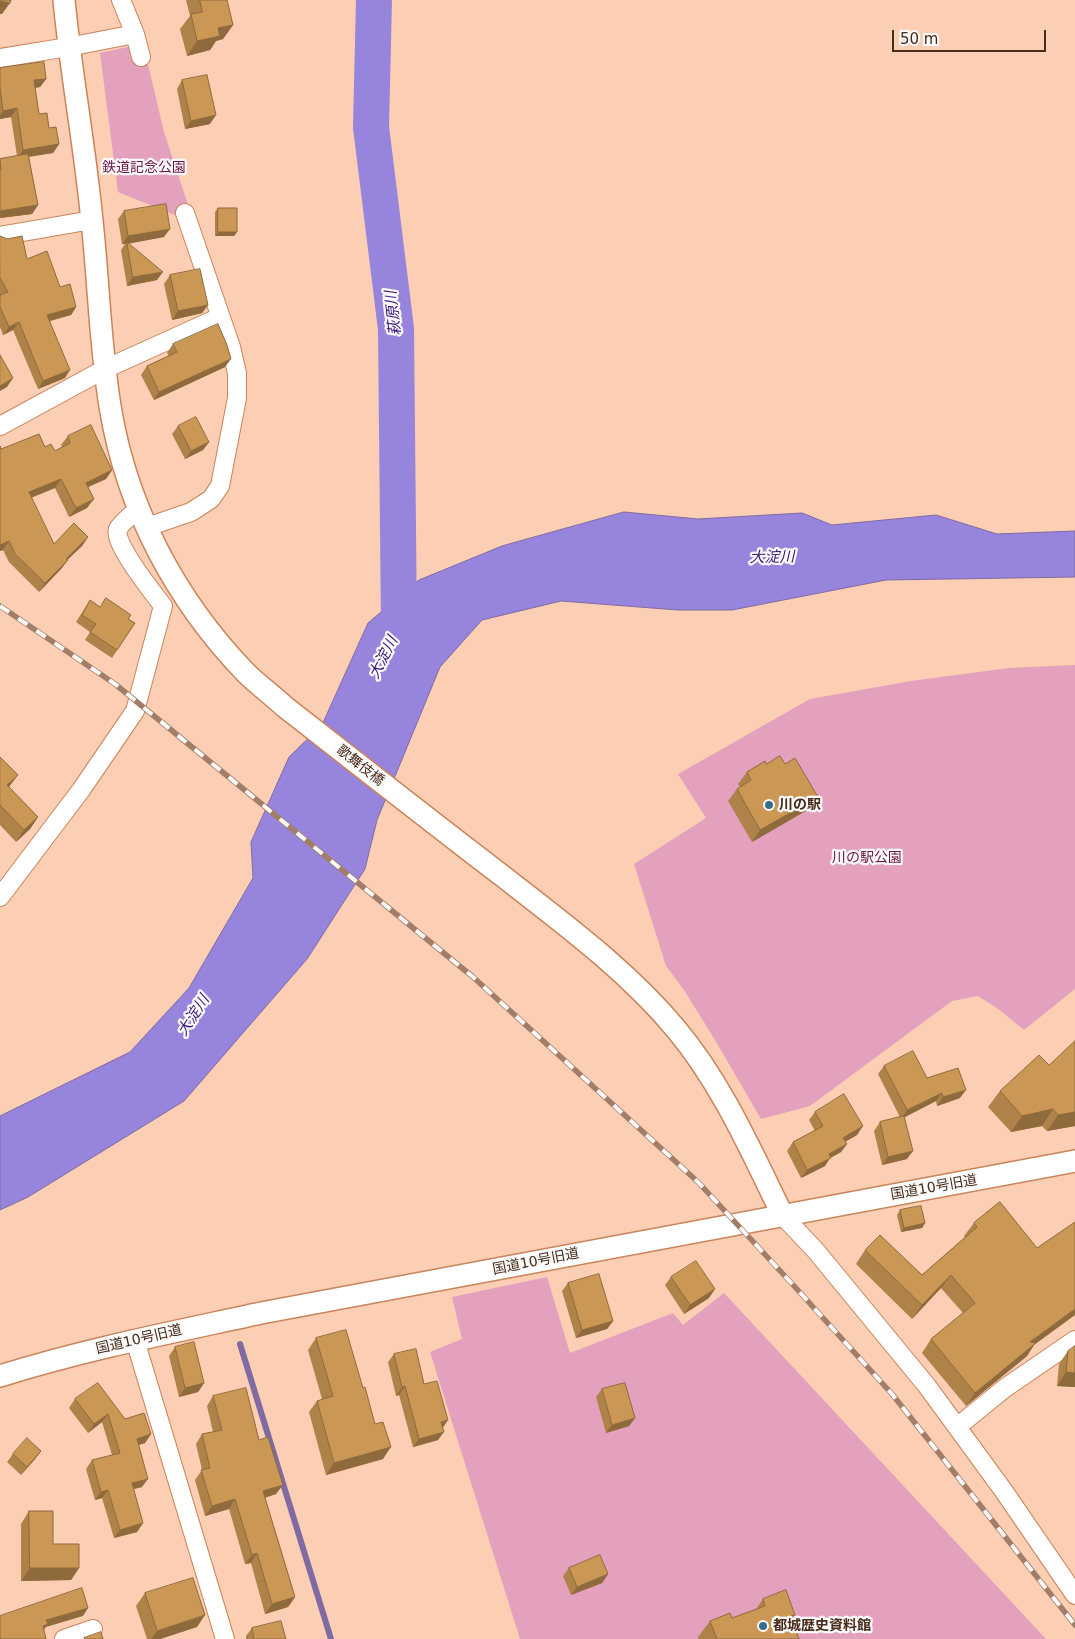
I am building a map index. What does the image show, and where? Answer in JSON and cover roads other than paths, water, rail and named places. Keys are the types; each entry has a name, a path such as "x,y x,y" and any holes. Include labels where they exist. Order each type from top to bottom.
{"street":[{"name":"歌舞伎橋","path":"64,0 68,47 92,220 105,369 114,423 127,478 142,518 161,557 184,596 245,672 285,707 603,956 647,997 677,1030 730,1108 783,1216"},
{"path":"121,0 135,34 141,57"},
{"path":"0,58 135,34"},
{"path":"0,897 81,790 135,711 164,606 126,555 117,538 118,529 142,518 191,512 211,499 220,486 238,398 237,373 231,347 185,212"},
{"path":"0,236 92,220"},
{"path":"0,426 105,369 220,317"},
{"name":"国道10号旧道","path":"0,1376 45,1362 135,1340 261,1313 1075,1161"},
{"path":"783,1216 816,1251 927,1386 1075,1595"},
{"path":"135,1340 225,1639"},
{"path":"957,1427 1005,1388 1075,1340"},
{"path":"64,1639 93,1630"}],"water":[{"name":"大淀川","path":"624,512 698,519 802,513 832,525 936,515 997,534 1075,531 1075,577 886,580 732,610 678,610 561,601 482,620 440,667 377,820 365,869 307,959 184,1101 28,1197 0,1210 0,1116 130,1052 189,988 253,878 251,842 289,757 322,725 368,623 419,580 502,546"}],"waterway":[{"name":"萩原川","path":"374,0 371,127 396,329 399,628"},
{"path":"240,1344 331,1639"}],"railway":[{"path":"0,606 115,684 473,977 698,1182 892,1394 1075,1625"}],"place":[{"name":"川の駅","path":"769,805"},
{"name":"都城歴史資料館","path":"763,1626"}],"park label":[{"name":"鉄道記念公園","path":"144,168"},
{"name":"川の駅公園","path":"867,858"}]}
